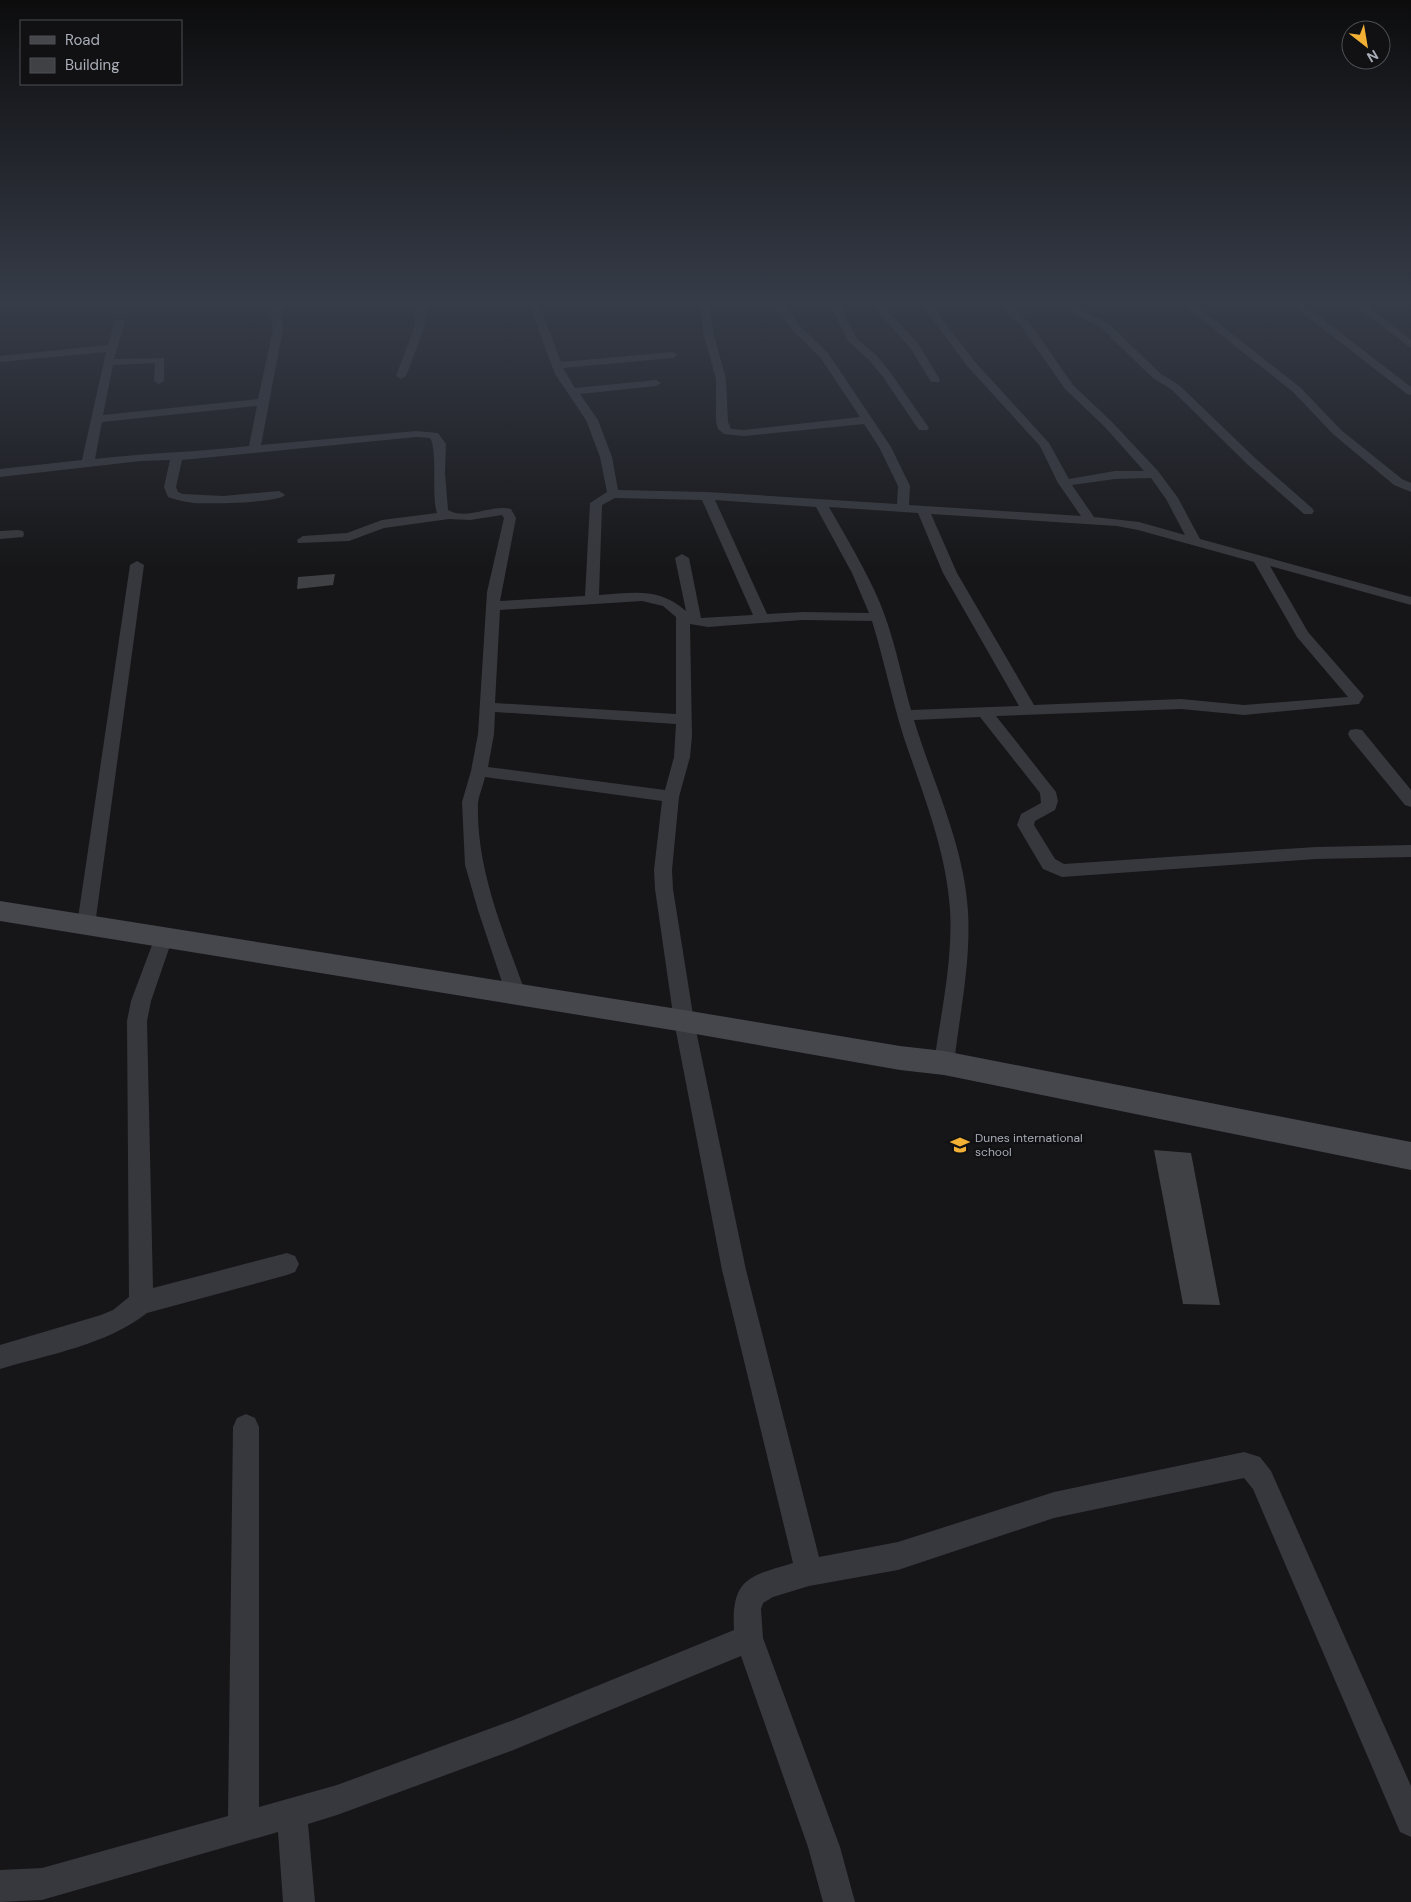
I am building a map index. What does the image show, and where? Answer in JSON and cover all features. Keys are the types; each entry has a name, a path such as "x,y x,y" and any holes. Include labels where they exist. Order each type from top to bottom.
{"main road":[{"path":"0,911 684,1021 900,1058 944,1063 1411,1156"}],"street":[{"path":"88,462 102,393"},
{"path":"254,449 265,393"},
{"path":"573,393 592,420 606,457 613,494"},
{"path":"721,393 722,422 724,429 728,432 744,433 867,420"},
{"path":"849,393 884,447 904,486 903,507"},
{"path":"901,393 923,428"},
{"path":"999,393 1020,420 1045,445 1064,483 1088,519"},
{"path":"1075,393 1108,424 1154,474 1172,498 1195,542"},
{"path":"1181,393 1251,462 1308,511"},
{"path":"1301,393 1337,432 1398,482 1411,488"},
{"path":"96,419 263,402"},
{"path":"0,473 141,457 177,457 416,434 434,435 440,444 438,473 442,512 447,516"},
{"path":"177,457 170,487 172,494 178,498 279,495"},
{"path":"1064,483 1106,476 1154,474"},
{"path":"592,600 596,503 613,494 707,496 1088,519 1139,526 1411,601"},
{"path":"707,496 762,619"},
{"path":"820,502 858,572 878,616 905,715 942,827 956,880 961,948 944,1063"},
{"path":"923,509 950,573 1029,709"},
{"path":"303,540 349,537 382,524 447,516 457,517 500,511 507,512 510,518 492,606 486,734 480,771 470,802 474,865 487,910 516,994"},
{"path":"0,535 18,534"},
{"path":"682,558 689,619 685,720 682,757 671,797 663,870 664,889 684,1021 734,1270 810,1572"},
{"path":"905,715 1181,704 1244,710 1354,701 1356,696 1302,634 1260,560"},
{"path":"86,925 137,566"},
{"path":"492,606 642,597 661,600 689,619 708,623 803,616 844,618 878,616"},
{"path":"487,707 685,720"},
{"path":"982,711 1048,792 1049,806 1027,818 1025,825 1049,864 1062,872 1316,853 1411,852"},
{"path":"1356,734 1411,801"},
{"path":"480,771 671,797"},
{"path":"141,1303 138,1021 141,1001 164,938"},
{"path":"0,1357 103,1326 122,1318 141,1303 287,1264"},
{"path":"243,1827 246,1427"},
{"path":"839,1902 824,1847 749,1638 747,1608 752,1594 766,1584 810,1572 898,1556 1054,1505 1244,1465 1251,1466 1262,1480 1411,1821"},
{"path":"0,1886 42,1884 337,1800 511,1736 749,1638"},
{"path":"292,1812 299,1902"}],"building":[{"path":"335,574 333,585 297,589 298,577"},
{"path":"1154,1150 1191,1153 1220,1305 1183,1304"}],"place":[{"name":"Dunes international school","path":"960,1145"}]}
